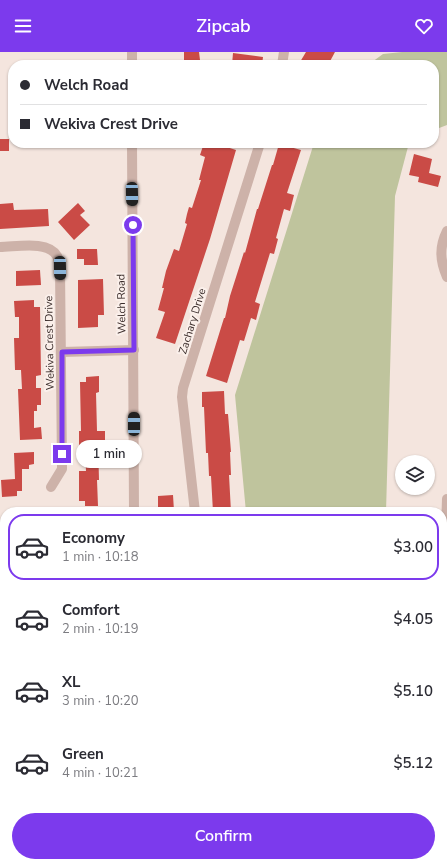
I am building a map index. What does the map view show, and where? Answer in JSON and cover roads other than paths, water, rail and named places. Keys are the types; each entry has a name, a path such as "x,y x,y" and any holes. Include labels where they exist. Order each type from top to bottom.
{"street":[{"name":"Welch Road","path":"132,148 134,507"},
{"name":"Zachary Drive","path":"194,507 182,397 183,388 258,148"},
{"path":"447,231 443,239 441,253 443,266 447,277"},
{"name":"Wekiva Crest Drive","path":"0,247 42,246 52,250 57,256 60,268 62,469 51,487"},
{"path":"62,352 134,350"},
{"path":"447,499 447,508"}]}
